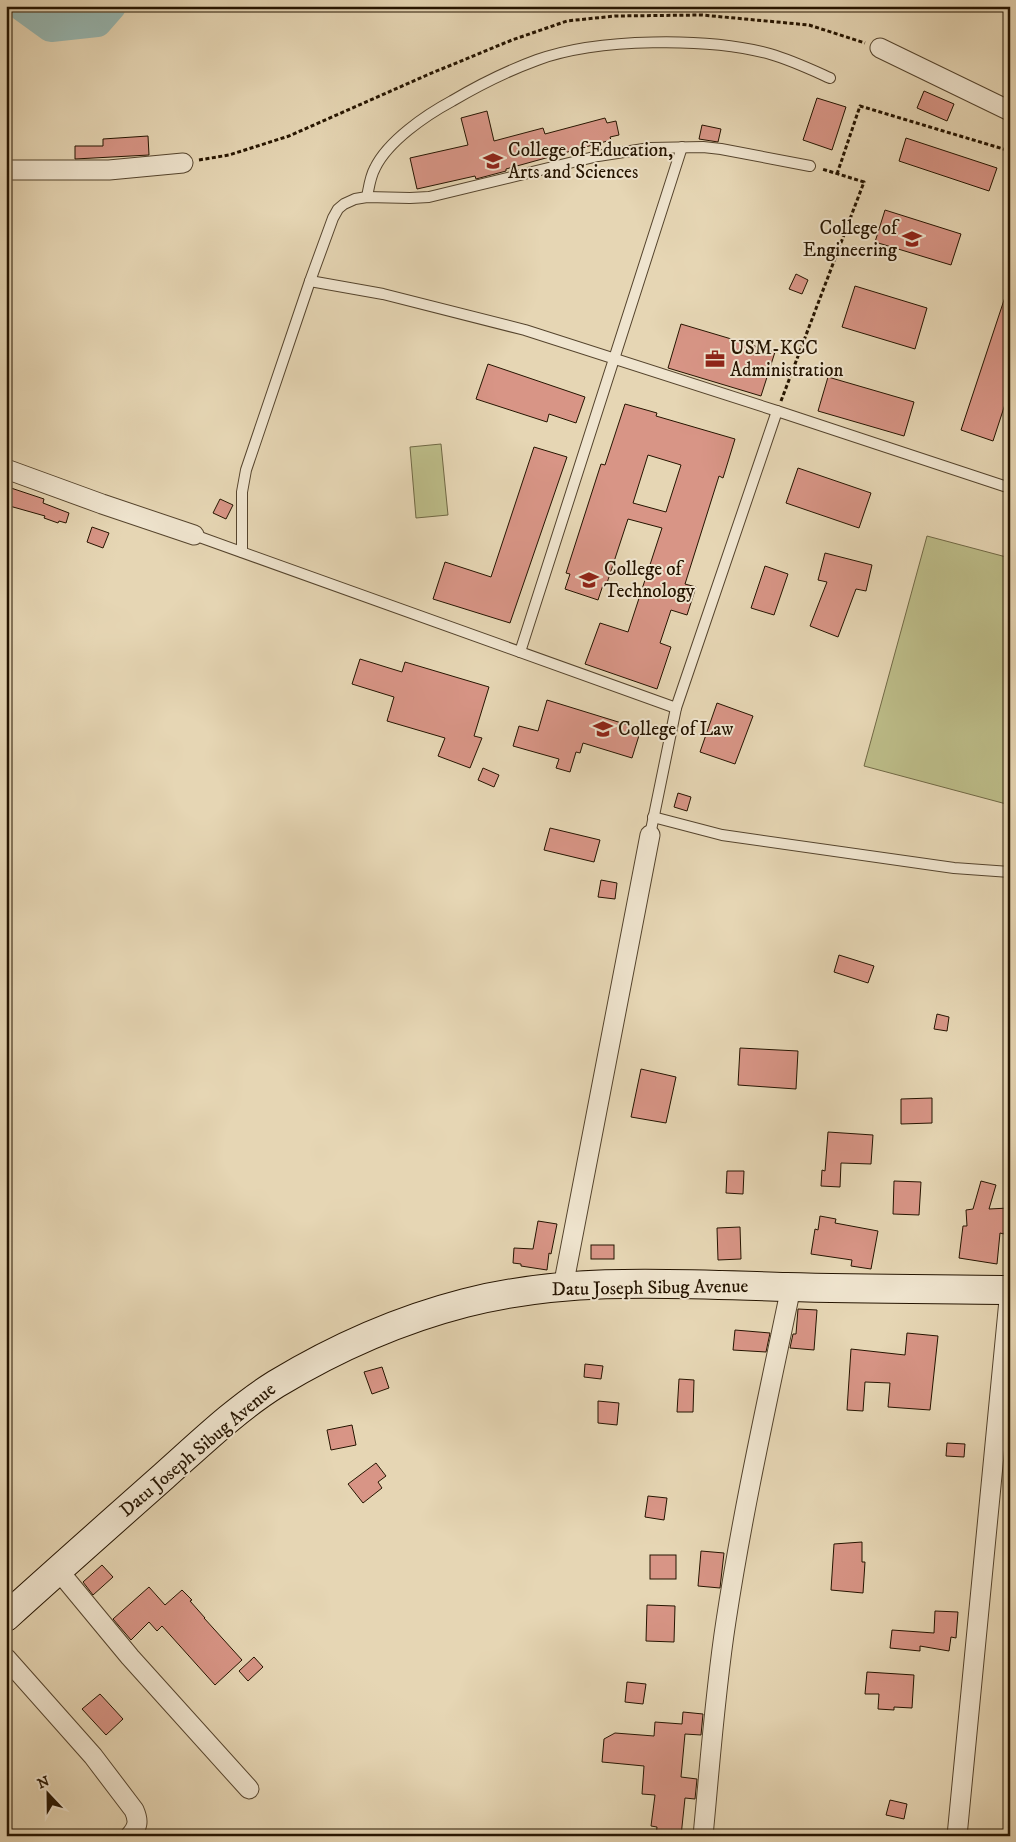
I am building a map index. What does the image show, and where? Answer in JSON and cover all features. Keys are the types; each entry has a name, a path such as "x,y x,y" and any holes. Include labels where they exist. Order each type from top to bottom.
{"main road":[{"name":"Datu Joseph Sibug Avenue","path":"6,1617 204,1440 274,1386 310,1365 363,1340 430,1313 468,1302 562,1287 644,1284 1010,1290"}],"street":[{"path":"880,48 1010,111"},
{"path":"6,170 110,170 183,163"},
{"path":"6,468 102,504 194,535"},
{"path":"562,1287 652,826"},
{"path":"703,1836 717,1690 726,1622 758,1446 791,1287"},
{"path":"957,1836 1010,1290"},
{"path":"58,1570 130,1657 249,1789"},
{"path":"6,1658 93,1756 130,1804 138,1819 137,1825 130,1836"}],"lane":[{"path":"367,197 370,180 382,156 411,129 439,108 505,73 538,59 572,50 619,44 706,44 745,48 796,62 830,78"},
{"path":"520,652 682,147"},
{"path":"242,552 242,492 246,470 333,218 338,209 344,204 355,199 367,197 429,197 598,156 650,148 721,149 810,166"},
{"path":"310,281 383,294 524,330 1010,488"},
{"path":"777,411 676,708 652,826 954,868 1010,872"},
{"path":"194,535 676,708"}],"path":[{"path":"837,174 860,106 1010,150"},
{"path":"777,411 864,182 810,166"}],"green space":[{"path":"441,444 448,515 416,518 410,447"},
{"path":"927,536 1010,558 1010,805 864,766"}],"building":[{"path":"924,91 954,104 947,121 917,108"},
{"path":"817,98 846,107 832,150 803,140"},
{"path":"487,111 494,141 543,128 545,134 605,118 607,123 616,121 619,135 610,137 611,140 506,169 506,171 476,179 475,176 417,189 410,158 468,145 461,118"},
{"path":"702,125 721,129 718,142 699,139"},
{"path":"148,136 149,155 75,159 75,146 103,146 103,139"},
{"path":"906,138 997,168 989,191 899,161"},
{"path":"885,210 961,234 951,265 875,242"},
{"path":"796,274 808,280 802,294 789,289"},
{"path":"855,286 927,308 915,349 842,327"},
{"path":"1007,291 1010,292 1010,389 993,441 961,430"},
{"path":"681,324 775,352 761,396 668,368"},
{"path":"488,364 585,397 576,423 549,414 547,422 476,399"},
{"path":"828,377 914,402 904,436 818,411"},
{"path":"625,404 657,413 656,416 735,439 723,478 719,476 685,584 696,587 687,615 671,610 660,643 671,647 657,689 585,664 600,623 628,632 662,528 628,519 606,586 603,585 598,600 565,589 570,574 566,573 601,464 605,465","holes":["648,455 681,465 666,512 633,503"]},
{"path":"534,447 567,457 510,623 433,599 445,562 491,577"},
{"path":"798,468 871,493 859,528 786,503"},
{"path":"11,488 44,499 43,503 69,513 66,523 59,521 58,523 44,518 45,516 6,505"},
{"path":"220,499 233,505 226,519 213,513"},
{"path":"92,527 109,533 103,548 87,542"},
{"path":"825,553 872,565 866,591 856,589 838,637 810,626 827,582 818,580"},
{"path":"765,566 788,574 774,615 751,608"},
{"path":"360,659 402,672 405,662 489,687 474,736 482,738 470,768 438,756 445,738 387,721 394,697 352,684"},
{"path":"547,700 641,729 632,758 583,743 580,753 576,752 570,772 556,768 559,759 513,746 519,726 538,731"},
{"path":"717,703 753,716 735,764 700,752"},
{"path":"483,768 499,775 494,787 478,780"},
{"path":"678,793 691,797 687,811 674,807"},
{"path":"550,828 600,840 594,862 544,850"},
{"path":"601,880 617,883 615,899 598,897"},
{"path":"839,955 874,966 868,983 834,972"},
{"path":"937,1014 949,1017 947,1031 934,1029"},
{"path":"740,1048 798,1051 796,1089 738,1085"},
{"path":"641,1069 676,1077 666,1123 631,1117"},
{"path":"932,1098 932,1123 901,1124 901,1099"},
{"path":"828,1132 873,1135 871,1164 841,1163 840,1187 821,1186 822,1170 825,1171"},
{"path":"727,1171 744,1171 743,1194 726,1193"},
{"path":"894,1181 921,1182 919,1215 893,1214"},
{"path":"981,1181 996,1185 989,1209 1009,1208 1004,1234 1000,1233 997,1264 959,1258 963,1226 967,1226 966,1210 973,1209"},
{"path":"820,1216 836,1219 835,1223 878,1231 871,1269 851,1266 852,1260 811,1254 815,1229 818,1230"},
{"path":"538,1221 557,1224 551,1254 549,1253 547,1270 513,1263 514,1248 533,1249"},
{"path":"740,1227 741,1259 718,1260 717,1228"},
{"path":"591,1245 614,1245 614,1259 591,1259"},
{"path":"798,1309 817,1310 814,1350 790,1348 793,1334 796,1334"},
{"path":"735,1330 770,1333 766,1352 733,1350"},
{"path":"907,1333 938,1336 930,1410 888,1407 890,1383 865,1382 863,1411 847,1410 851,1349 905,1355"},
{"path":"585,1364 603,1366 601,1379 584,1377"},
{"path":"382,1367 389,1388 372,1394 364,1372"},
{"path":"679,1379 694,1380 693,1412 677,1412"},
{"path":"598,1401 619,1403 617,1425 598,1423"},
{"path":"352,1425 356,1445 331,1450 327,1430"},
{"path":"947,1443 965,1444 964,1457 946,1456"},
{"path":"376,1463 386,1476 378,1482 382,1488 363,1503 348,1484"},
{"path":"648,1496 667,1498 664,1520 645,1517"},
{"path":"862,1542 862,1562 865,1562 863,1593 831,1590 834,1544"},
{"path":"701,1551 724,1553 720,1588 698,1586"},
{"path":"650,1555 676,1555 676,1579 650,1579"},
{"path":"102,1565 113,1577 93,1595 83,1582"},
{"path":"149,1587 165,1605 182,1590 192,1600 190,1601 204,1618 242,1660 215,1685 162,1626 157,1631 149,1622 131,1640 113,1619"},
{"path":"647,1605 675,1606 674,1642 646,1641"},
{"path":"935,1611 958,1612 956,1638 951,1637 949,1651 920,1646 920,1651 890,1648 892,1630 934,1633"},
{"path":"254,1657 263,1667 248,1681 239,1671"},
{"path":"867,1672 914,1675 912,1708 894,1707 894,1710 878,1709 879,1694 865,1694"},
{"path":"627,1682 646,1684 643,1704 625,1702"},
{"path":"100,1694 123,1719 106,1735 82,1709"},
{"path":"683,1712 703,1714 701,1735 685,1734 681,1777 697,1779 695,1799 685,1798 681,1836 656,1836 657,1827 651,1826 655,1795 642,1794 644,1766 602,1762 604,1739 615,1733 654,1736 655,1722 682,1724"},
{"path":"890,1800 907,1804 904,1819 886,1815"}],"waterway":[{"path":"22,6 51,27 97,22 111,6"}],"place":[{"name":"College of Education, Arts and Sciences","path":"493,161"},
{"name":"College of Engineering","path":"912,239"},
{"name":"USM-KCC Administration","path":"715,359"},
{"name":"College of Technology","path":"589,580"},
{"name":"College of Law","path":"603,729"}]}
